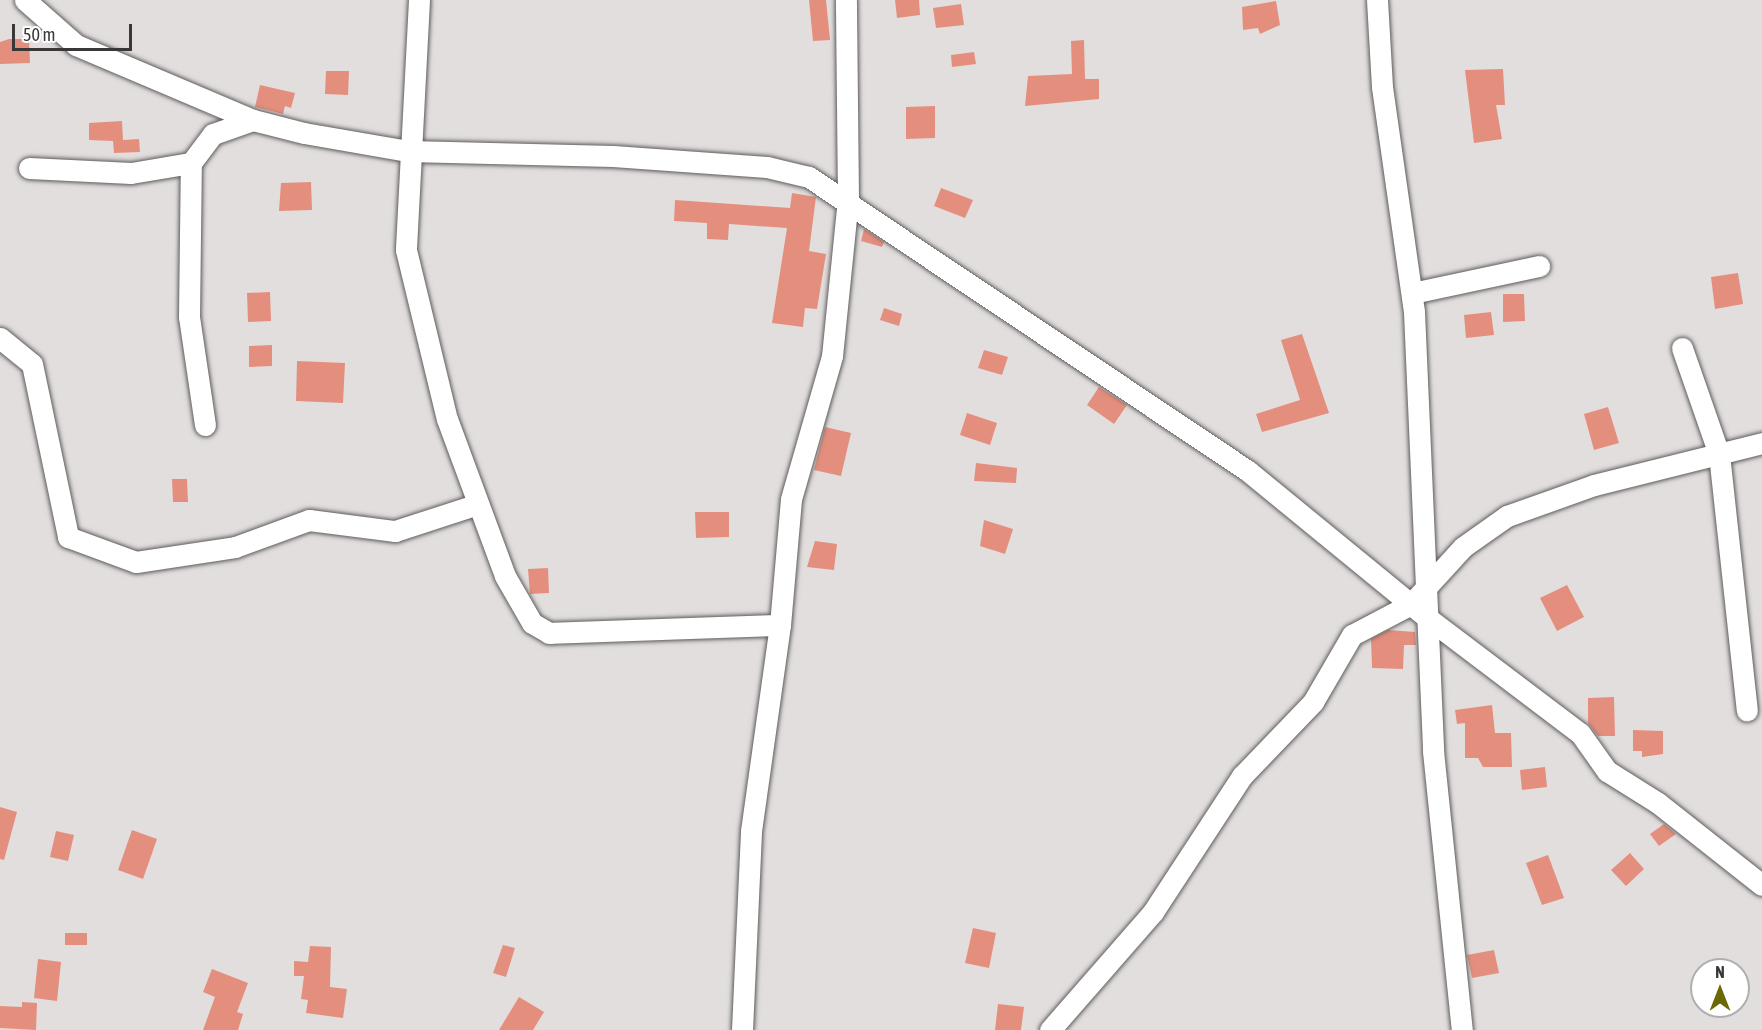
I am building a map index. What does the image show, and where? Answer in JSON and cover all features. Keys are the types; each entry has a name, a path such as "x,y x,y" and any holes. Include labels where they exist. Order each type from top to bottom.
{"street":[{"path":"25,0 76,45 253,120 408,151 613,156 767,167 809,177 848,199 943,270 1248,471 1429,619 1580,733 1607,771 1658,803 1762,885"},
{"path":"419,0 405,228 412,283 447,419 505,576 532,623 549,633 780,625"},
{"path":"742,1030 751,831 780,625 791,499 832,356 848,199 846,0"},
{"path":"1377,0 1382,87 1412,293 1428,581 1433,751 1462,1030"},
{"path":"205,425 189,317 190,163 213,134 253,120"},
{"path":"29,168 131,173 190,163"},
{"path":"1412,293 1539,266"},
{"path":"0,338 32,364 68,537 136,562 235,547 309,520 395,531 478,504"},
{"path":"1682,348 1719,454 1747,710"},
{"path":"1050,1030 1153,912 1242,776 1313,702 1352,635 1411,604 1428,581 1463,547 1507,516 1594,485 1762,443"},
{"path":"1426,540 1463,547"}],"building":[{"path":"809,0 826,0 830,40 813,41"},
{"path":"895,0 919,0 920,15 897,18"},
{"path":"1276,1 1280,25 1260,34 1258,28 1243,30 1242,7"},
{"path":"961,4 964,25 936,28 933,8"},
{"path":"9,39 29,39 30,63 0,64 0,42"},
{"path":"1084,40 1085,79 1099,79 1099,99 1025,106 1028,76 1072,74 1071,41"},
{"path":"974,52 976,64 952,67 951,55"},
{"path":"1503,69 1505,105 1496,105 1502,139 1474,143 1465,70"},
{"path":"326,71 349,71 348,95 325,94"},
{"path":"260,85 295,93 291,108 285,106 283,114 255,107"},
{"path":"935,106 935,138 906,139 906,107"},
{"path":"122,121 123,140 139,139 140,152 114,153 113,141 89,140 89,123"},
{"path":"311,182 312,210 279,211 281,183"},
{"path":"941,188 973,200 965,218 934,206"},
{"path":"792,193 816,197 809,251 826,254 817,309 805,308 803,327 772,323 787,228 729,224 728,240 707,239 707,223 674,221 675,200 790,208"},
{"path":"864,229 884,242 882,247 861,241"},
{"path":"1738,273 1743,304 1715,309 1711,277"},
{"path":"270,292 271,321 248,322 247,293"},
{"path":"1503,294 1524,294 1525,321 1503,322"},
{"path":"884,308 902,314 899,326 880,320"},
{"path":"1491,312 1494,335 1466,338 1464,315"},
{"path":"1302,334 1329,413 1262,432 1256,414 1300,400 1281,340"},
{"path":"272,345 272,366 249,367 249,346"},
{"path":"984,350 1008,357 1002,375 978,368"},
{"path":"297,361 345,363 343,403 296,401"},
{"path":"1099,387 1127,405 1114,424 1087,405"},
{"path":"1608,407 1619,443 1594,450 1584,414"},
{"path":"967,413 997,423 990,445 960,435"},
{"path":"825,427 851,433 841,476 814,470"},
{"path":"976,463 1017,468 1016,483 974,481"},
{"path":"172,479 187,479 188,502 173,502"},
{"path":"695,512 729,512 729,537 696,538"},
{"path":"984,520 1013,529 1005,554 980,546"},
{"path":"815,541 837,544 834,570 807,567"},
{"path":"548,568 549,593 530,594 528,569"},
{"path":"1567,585 1584,617 1557,631 1540,598"},
{"path":"1388,630 1415,632 1416,645 1404,645 1403,669 1372,668 1371,639"},
{"path":"1614,697 1615,736 1598,736 1588,723 1588,698"},
{"path":"1492,705 1495,733 1511,733 1512,767 1483,767 1478,758 1465,758 1465,723 1457,724 1455,710"},
{"path":"1633,730 1663,731 1663,754 1642,757 1642,751 1633,751"},
{"path":"1545,767 1547,787 1522,790 1520,770"},
{"path":"0,807 17,812 4,860 0,859"},
{"path":"1664,824 1676,834 1659,846 1650,834"},
{"path":"132,830 157,839 143,879 118,870"},
{"path":"56,831 74,835 68,861 50,857"},
{"path":"1630,853 1644,869 1626,886 1611,870"},
{"path":"1548,855 1564,898 1542,905 1526,863"},
{"path":"973,928 996,933 989,968 965,963"},
{"path":"65,933 87,933 87,945 65,945"},
{"path":"503,945 515,948 506,977 493,973"},
{"path":"310,946 331,947 330,987 347,989 343,1018 306,1013 308,1000 301,999 304,976 294,976 294,961 308,962"},
{"path":"1494,950 1499,973 1472,978 1467,955"},
{"path":"38,959 61,962 57,1001 34,998"},
{"path":"212,969 248,983 237,1012 243,1014 238,1030 203,1030 215,997 203,992"},
{"path":"519,997 544,1012 533,1030 499,1030"},
{"path":"22,1002 37,1003 36,1030 0,1028 0,1006 22,1007"},
{"path":"998,1004 1024,1007 1021,1030 995,1030"}]}
